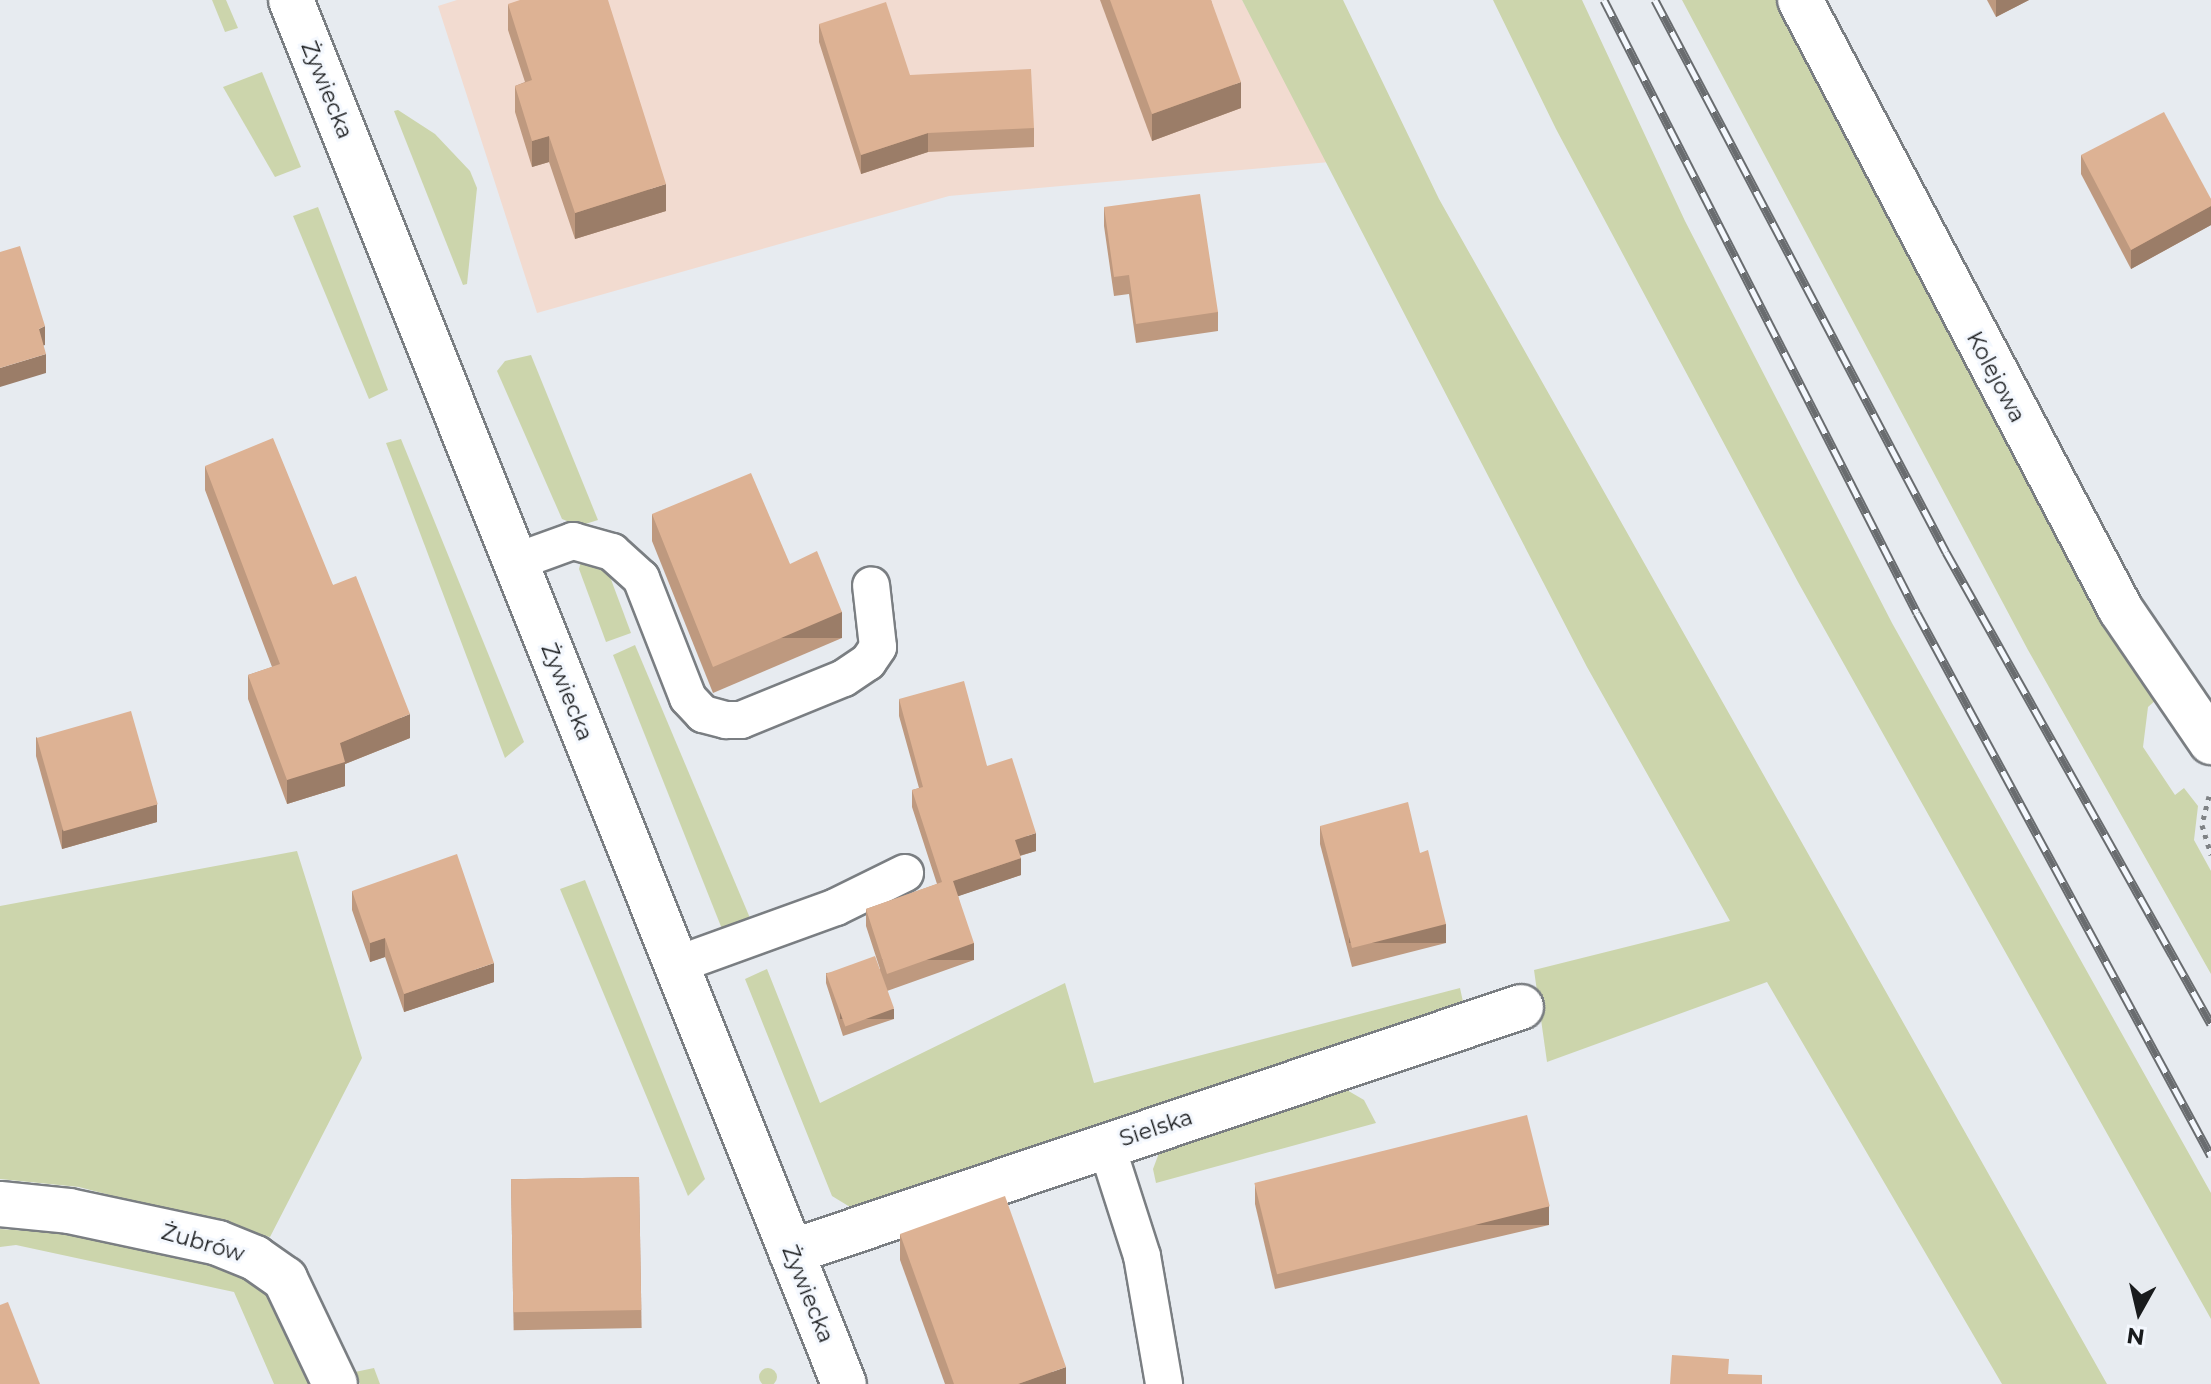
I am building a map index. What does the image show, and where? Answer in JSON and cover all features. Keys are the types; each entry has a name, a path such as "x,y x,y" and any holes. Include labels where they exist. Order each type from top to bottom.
{"street":[{"name":"Żywiecka","path":"291,0 844,1384"},
{"name":"Kolejowa","path":"1800,0 2121,610 2211,742"},
{"name":"Sielska","path":"791,1252 1521,1007"},
{"name":"Żubrów","path":"0,1204 69,1211 218,1243 255,1258 285,1279 335,1384"}],"lane":[{"path":"515,562 573,541 612,552 641,578 688,698 703,714 726,720 741,720 844,678 868,662 878,647 871,585"},
{"path":"676,965 836,907 905,873"},
{"path":"1106,1144 1142,1256 1164,1384"}],"path":[{"path":"2211,792 2202,825 2211,855"}],"shaded area":[{"path":"457,0 1242,0 1330,162 949,196 537,313 438,6"}],"green space":[{"path":"212,0 226,0 238,28 225,32"},
{"path":"1242,0 1343,0 1439,199 2107,1384 2002,1384 1767,982 1547,1062 1534,970 1730,921 1587,667"},
{"path":"1493,0 1582,0 1685,221 1892,623 2211,1193 2211,1319 1798,582 1556,129"},
{"path":"1682,0 1780,0 2157,699 2148,707 2143,747 2175,795 2184,788 2198,806 2194,840 2211,871 2211,974 2028,650"},
{"path":"262,72 301,167 275,177 223,87"},
{"path":"398,110 435,134 470,171 477,188 467,284 463,285 394,111"},
{"path":"318,207 388,390 369,399 293,216"},
{"path":"531,355 598,520 579,526 562,519 497,371 505,361"},
{"path":"401,439 524,742 505,758 386,443"},
{"path":"581,561 606,566 631,633 606,642 579,569"},
{"path":"635,645 750,918 722,929 613,655"},
{"path":"297,851 362,1058 270,1237 79,1187 0,1179 0,906"},
{"path":"585,880 705,1179 688,1196 560,889"},
{"path":"767,969 820,1103 1065,983 1094,1083 1460,988 1465,1011 850,1207 832,1196 745,979"},
{"path":"1340,1086 1364,1100 1376,1123 1156,1183 1153,1169 1159,1153 1194,1133"},
{"path":"0,1229 60,1233 202,1260 261,1284 311,1384 274,1384 234,1292 16,1245 0,1247"},
{"path":"374,1368 380,1384 360,1384 355,1372"},
{"path":"768,1368 777,1377 768,1386 759,1377"}],"building":[{"path":"520,0 608,0 666,184 575,213 549,136 532,141 515,86 532,80 508,4"},
{"path":"1110,0 1211,0 1241,82 1152,114"},
{"path":"886,2 910,75 1031,69 1034,128 928,133 861,155 819,24"},
{"path":"2164,112 2211,199 2211,206 2131,250 2081,155"},
{"path":"1200,194 1218,312 1136,324 1129,275 1114,277 1104,207"},
{"path":"20,246 45,326 39,329 46,354 0,368 0,252"},
{"path":"273,438 333,585 356,576 410,714 340,743 345,762 287,780 248,675 280,664 205,466"},
{"path":"751,473 790,564 817,551 842,612 713,667 652,514"},
{"path":"964,681 987,766 1012,758 1036,833 1015,840 1021,858 953,881 974,943 887,974 866,909 942,882 912,790 923,787 899,699"},
{"path":"131,711 158,804 64,831 37,738"},
{"path":"1408,802 1420,853 1428,850 1446,924 1352,948 1320,826"},
{"path":"457,854 494,963 404,994 385,938 370,943 352,891"},
{"path":"875,956 894,1009 845,1026 826,974"},
{"path":"1527,1115 1550,1206 1277,1274 1254,1183"},
{"path":"639,1177 641,1310 513,1312 511,1179"},
{"path":"1005,1196 1066,1367 1018,1384 954,1384 900,1234"},
{"path":"8,1302 40,1384 0,1384 0,1305"},
{"path":"1672,1355 1729,1359 1728,1374 1762,1375 1762,1384 1670,1384"}],"railway":[{"path":"1604,0 1917,613 2211,1156"},
{"path":"1655,0 1946,552 2211,1024"}]}
